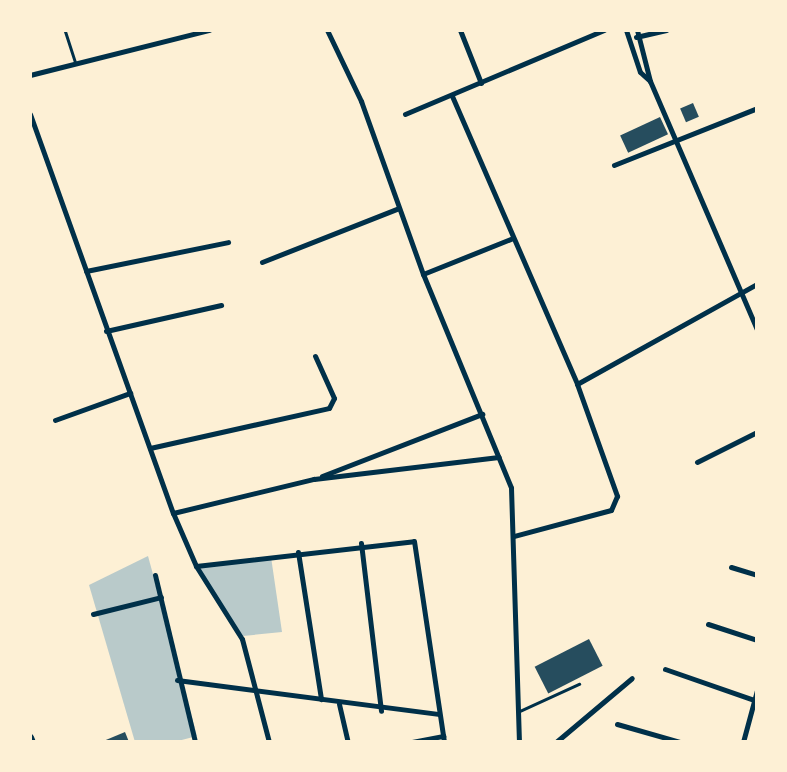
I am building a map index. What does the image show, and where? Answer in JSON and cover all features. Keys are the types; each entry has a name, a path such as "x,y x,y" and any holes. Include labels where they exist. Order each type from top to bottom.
{"street":[{"path":"30,75 209,30"},
{"path":"327,30 361,101 423,274 511,488 519,742"},
{"path":"460,30 481,83"},
{"path":"405,114 604,30"},
{"path":"626,30 757,330"},
{"path":"637,30 650,81"},
{"path":"629,38 666,30"},
{"path":"452,96 578,384 617,496 611,510 514,536"},
{"path":"614,165 757,108"},
{"path":"30,114 173,513 196,566 240,635 269,742"},
{"path":"262,262 399,208"},
{"path":"423,274 513,238"},
{"path":"86,271 228,242"},
{"path":"578,384 757,284"},
{"path":"106,331 221,305"},
{"path":"150,448 329,408 334,398 315,356"},
{"path":"55,420 130,393"},
{"path":"314,479 482,414"},
{"path":"697,462 757,432"},
{"path":"173,513 314,479 499,457"},
{"path":"196,566 362,544 414,541 438,714 444,739 412,742"},
{"path":"362,544 381,711"},
{"path":"298,552 321,699"},
{"path":"731,567 757,575"},
{"path":"155,575 177,680 195,742"},
{"path":"93,614 161,597"},
{"path":"708,624 757,640"},
{"path":"665,668 756,701"},
{"path":"556,742 632,678"},
{"path":"177,680 254,687 381,711 438,714"},
{"path":"743,742 757,690"},
{"path":"339,704 348,742"},
{"path":"617,724 680,742"}],"lane":[{"path":"65,30 76,64"},
{"path":"517,713 579,684"}],"shaded area":[{"path":"148,556 197,736 174,742 135,742 89,585"},
{"path":"271,557 282,632 243,636 198,567"}],"building":[{"path":"693,103 699,117 686,122 680,108"},
{"path":"660,117 668,134 628,153 620,136"},
{"path":"589,639 603,666 548,693 535,667"},
{"path":"125,732 129,742 101,742"}]}
